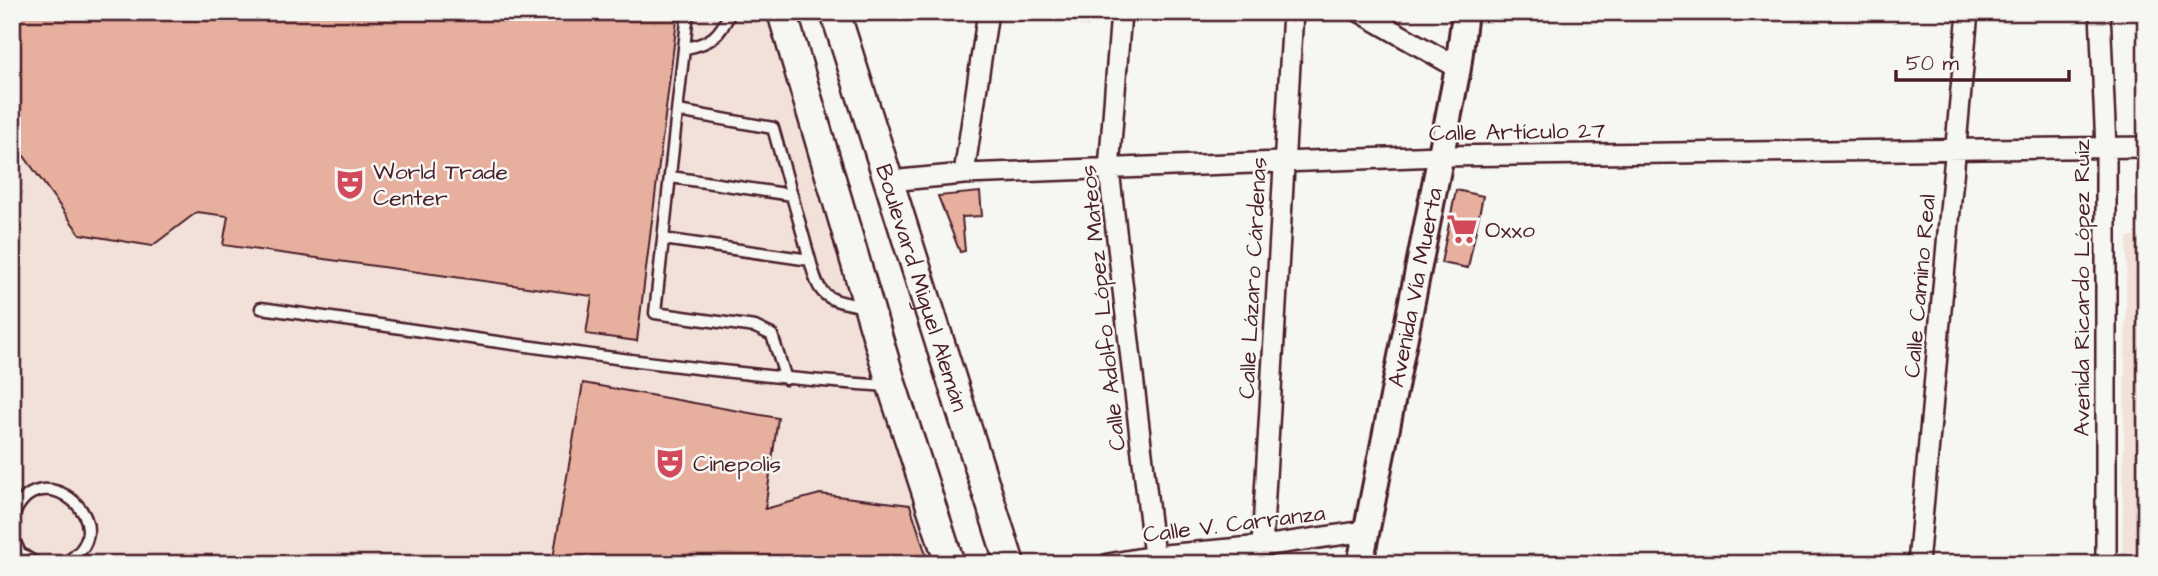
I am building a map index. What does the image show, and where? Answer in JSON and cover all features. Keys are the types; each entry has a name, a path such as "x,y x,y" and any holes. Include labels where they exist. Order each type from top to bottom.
{"main road":[{"path":"782,12 892,386 950,564"},
{"name":"Boulevard Miguel Alemán","path":"835,12 1010,564"}],"street":[{"path":"964,174 988,12"},
{"name":"Calle Adolfo López Mateos","path":"1121,12 1109,170 1154,556"},
{"name":"Calle Lázaro Cárdenas","path":"1249,552 1283,161 1293,12"},
{"path":"1360,12 1458,68"},
{"name":"Avenida Vía Muerta","path":"1360,564 1458,68 1465,12"},
{"name":"Calle Camino Real","path":"1918,564 1968,12"},
{"name":"Avenida Ricardo López Ruiz","path":"2100,12 2106,148 2106,564"},
{"name":"Calle Artículo 27","path":"889,181 964,174 1440,156 2146,147"},
{"name":"Calle V. Carranza","path":"1108,564 1154,556 1249,552 1366,531"}],"lane":[{"path":"688,12 655,313 755,327 772,335 786,379"},
{"path":"686,48 700,46 722,33 730,12"},
{"path":"678,111 774,128 817,286 832,300 870,309"},
{"path":"671,177 792,195"},
{"path":"663,239 810,260"},
{"path":"261,308 664,365 786,379 892,386"},
{"path":"12,520 16,503 39,491 50,490 70,496 79,503 87,523 87,534 78,553 62,564"},
{"path":"12,536 20,553 31,563"}],"shaded area":[{"path":"12,12 765,12 944,564 12,564"},
{"path":"1025,12 1091,12 1089,28"},
{"path":"2146,236 2146,564 2122,564 2127,237"}],"building":[{"name":"World Trade Center","path":"12,12 678,12 637,341 586,334 592,296 223,245 228,216 197,212 152,246 80,234 24,156 12,154"},
{"name":"Oxxo","path":"1456,190 1483,196 1468,268 1441,263"},
{"path":"980,192 982,216 962,217 965,251 960,252 938,196"},
{"name":"Cinepolis","path":"583,383 778,418 765,509 820,494 910,505 929,564 552,564"}],"place":[{"name":"World Trade Center","path":"350,184"},
{"name":"Oxxo","path":"1462,229"},
{"name":"Cinepolis","path":"670,463"}]}
